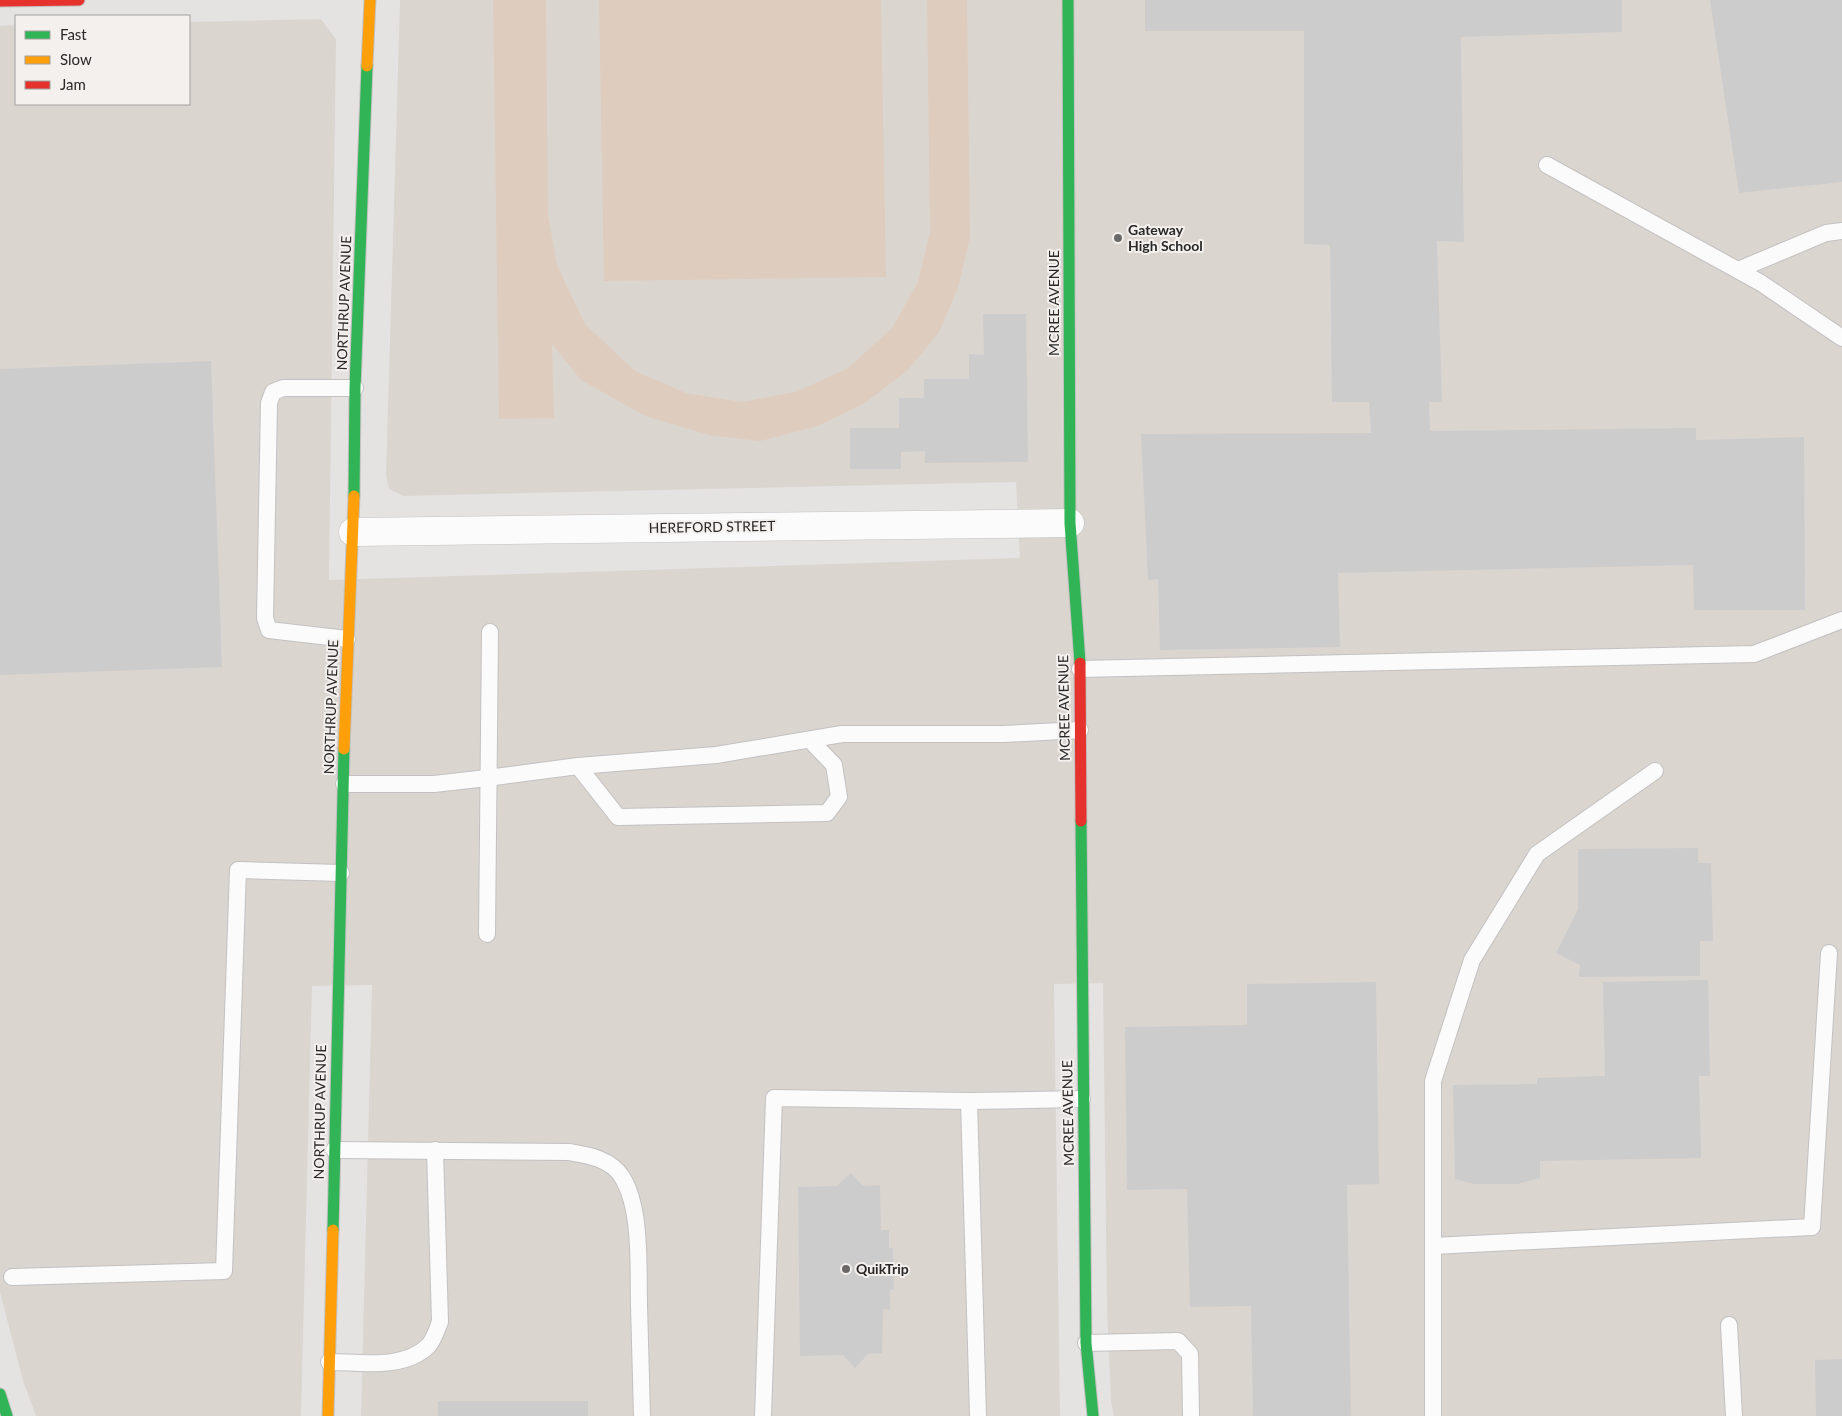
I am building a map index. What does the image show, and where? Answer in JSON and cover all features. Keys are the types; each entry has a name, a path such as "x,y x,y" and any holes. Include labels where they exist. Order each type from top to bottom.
{"main road":[{"path":"0,1 79,0"},
{"name":"NORTHRUP AVENUE","path":"328,1416 347,640 353,532 355,388 370,0"},
{"name":"MCREE AVENUE","path":"1068,0 1070,523 1080,669 1082,1099 1086,1343 1093,1416"},
{"path":"0,1394 7,1416"}],"street":[{"name":"HEREFORD STREET","path":"353,532 1070,523"}],"lane":[{"path":"1547,165 1761,283 1842,338"},
{"path":"1738,270 1826,233 1842,231"},
{"path":"347,640 270,630 265,618 269,403 273,392 283,388 355,388"},
{"path":"1080,669 1754,654 1842,620"},
{"path":"488,934 487,778 490,632"},
{"path":"344,784 434,784 578,766 716,755 842,734 1004,734 1080,730"},
{"path":"578,766 618,816 826,812 839,797 834,765 810,740"},
{"path":"1433,1416 1433,1081 1472,960 1538,854 1654,771"},
{"path":"12,1277 224,1271 238,870 341,873"},
{"path":"1433,1246 1812,1227 1828,953"},
{"path":"762,1416 774,1098 969,1101 1082,1099"},
{"path":"969,1101 978,1416"},
{"path":"334,1150 569,1152 588,1155 610,1164 622,1177 632,1200 638,1249 642,1416"},
{"path":"329,1362 392,1362 406,1359 428,1346 435,1334 440,1322 435,1150"},
{"path":"1729,1325 1734,1416"},
{"path":"1086,1343 1178,1340 1190,1354 1191,1416"}],"shaded area":[{"path":"400,0 1842,0 1842,1416 1114,1416 1111,1402 1107,1309 1103,983 1054,984 1060,1416 361,1416 372,985 312,986 301,1416 36,1416 23,1381 0,1292 0,26 15,25 15,105 190,105 190,22 321,19 336,39 329,580 1020,558 1016,482 404,496 389,489 386,475"},
{"path":"493,0 546,0 548,215 557,265 585,324 635,371 686,393 742,402 796,392 848,368 892,328 918,282 930,232 927,0 967,0 970,237 958,288 939,332 908,370 865,403 818,426 760,441 709,435 645,416 581,380 552,344 554,418 499,419"},
{"path":"599,0 881,0 886,277 604,281"}],"building":[{"path":"1145,0 1622,0 1622,32 1461,37 1464,242 1437,241 1442,402 1429,402 1430,431 1696,428 1696,440 1804,437 1805,610 1694,610 1693,565 1338,573 1340,647 1160,650 1158,579 1148,580 1141,434 1371,433 1369,402 1332,402 1330,245 1304,244 1304,31 1145,31"},
{"path":"1710,0 1842,0 1842,182 1739,193"},
{"path":"983,314 1026,314 1028,462 925,463 925,451 901,452 901,469 850,469 850,428 899,428 899,398 924,398 924,379 969,379 969,354 984,355"},
{"path":"211,361 222,667 0,675 0,369"},
{"path":"1698,848 1698,863 1711,863 1713,941 1700,941 1700,976 1579,977 1580,965 1556,953 1578,909 1578,849"},
{"path":"1708,980 1710,1076 1699,1076 1701,1158 1540,1161 1540,1178 1518,1184 1474,1184 1455,1179 1453,1085 1537,1084 1537,1078 1605,1076 1603,982"},
{"path":"1376,982 1379,1184 1347,1185 1351,1416 1253,1416 1251,1306 1190,1307 1187,1189 1127,1190 1125,1027 1247,1025 1247,984"},
{"name":"QuikTrip","path":"851,1173 863,1186 880,1185 881,1230 889,1230 889,1248 893,1248 894,1290 890,1290 890,1310 883,1309 882,1353 868,1354 855,1368 843,1355 800,1356 798,1187 837,1186"},
{"path":"1842,1359 1842,1416 1816,1416 1815,1360"},
{"path":"438,1401 588,1401 588,1416 438,1416"}],"traffic: fast":[{"path":"1068,0 1070,523 1080,663"},
{"path":"354,496 355,388 367,66"},
{"path":"333,1230 344,749"},
{"path":"1081,821 1086,1343 1093,1416"},
{"path":"0,1394 7,1416"}],"traffic: slow":[{"path":"367,66 370,0"},
{"path":"344,749 354,496"},
{"path":"328,1416 333,1230"}],"traffic: jam":[{"path":"0,1 79,0"},
{"path":"1080,663 1081,821"}],"place":[{"name":"Gateway High School","path":"1118,238"},
{"name":"QuikTrip","path":"846,1269"}]}
